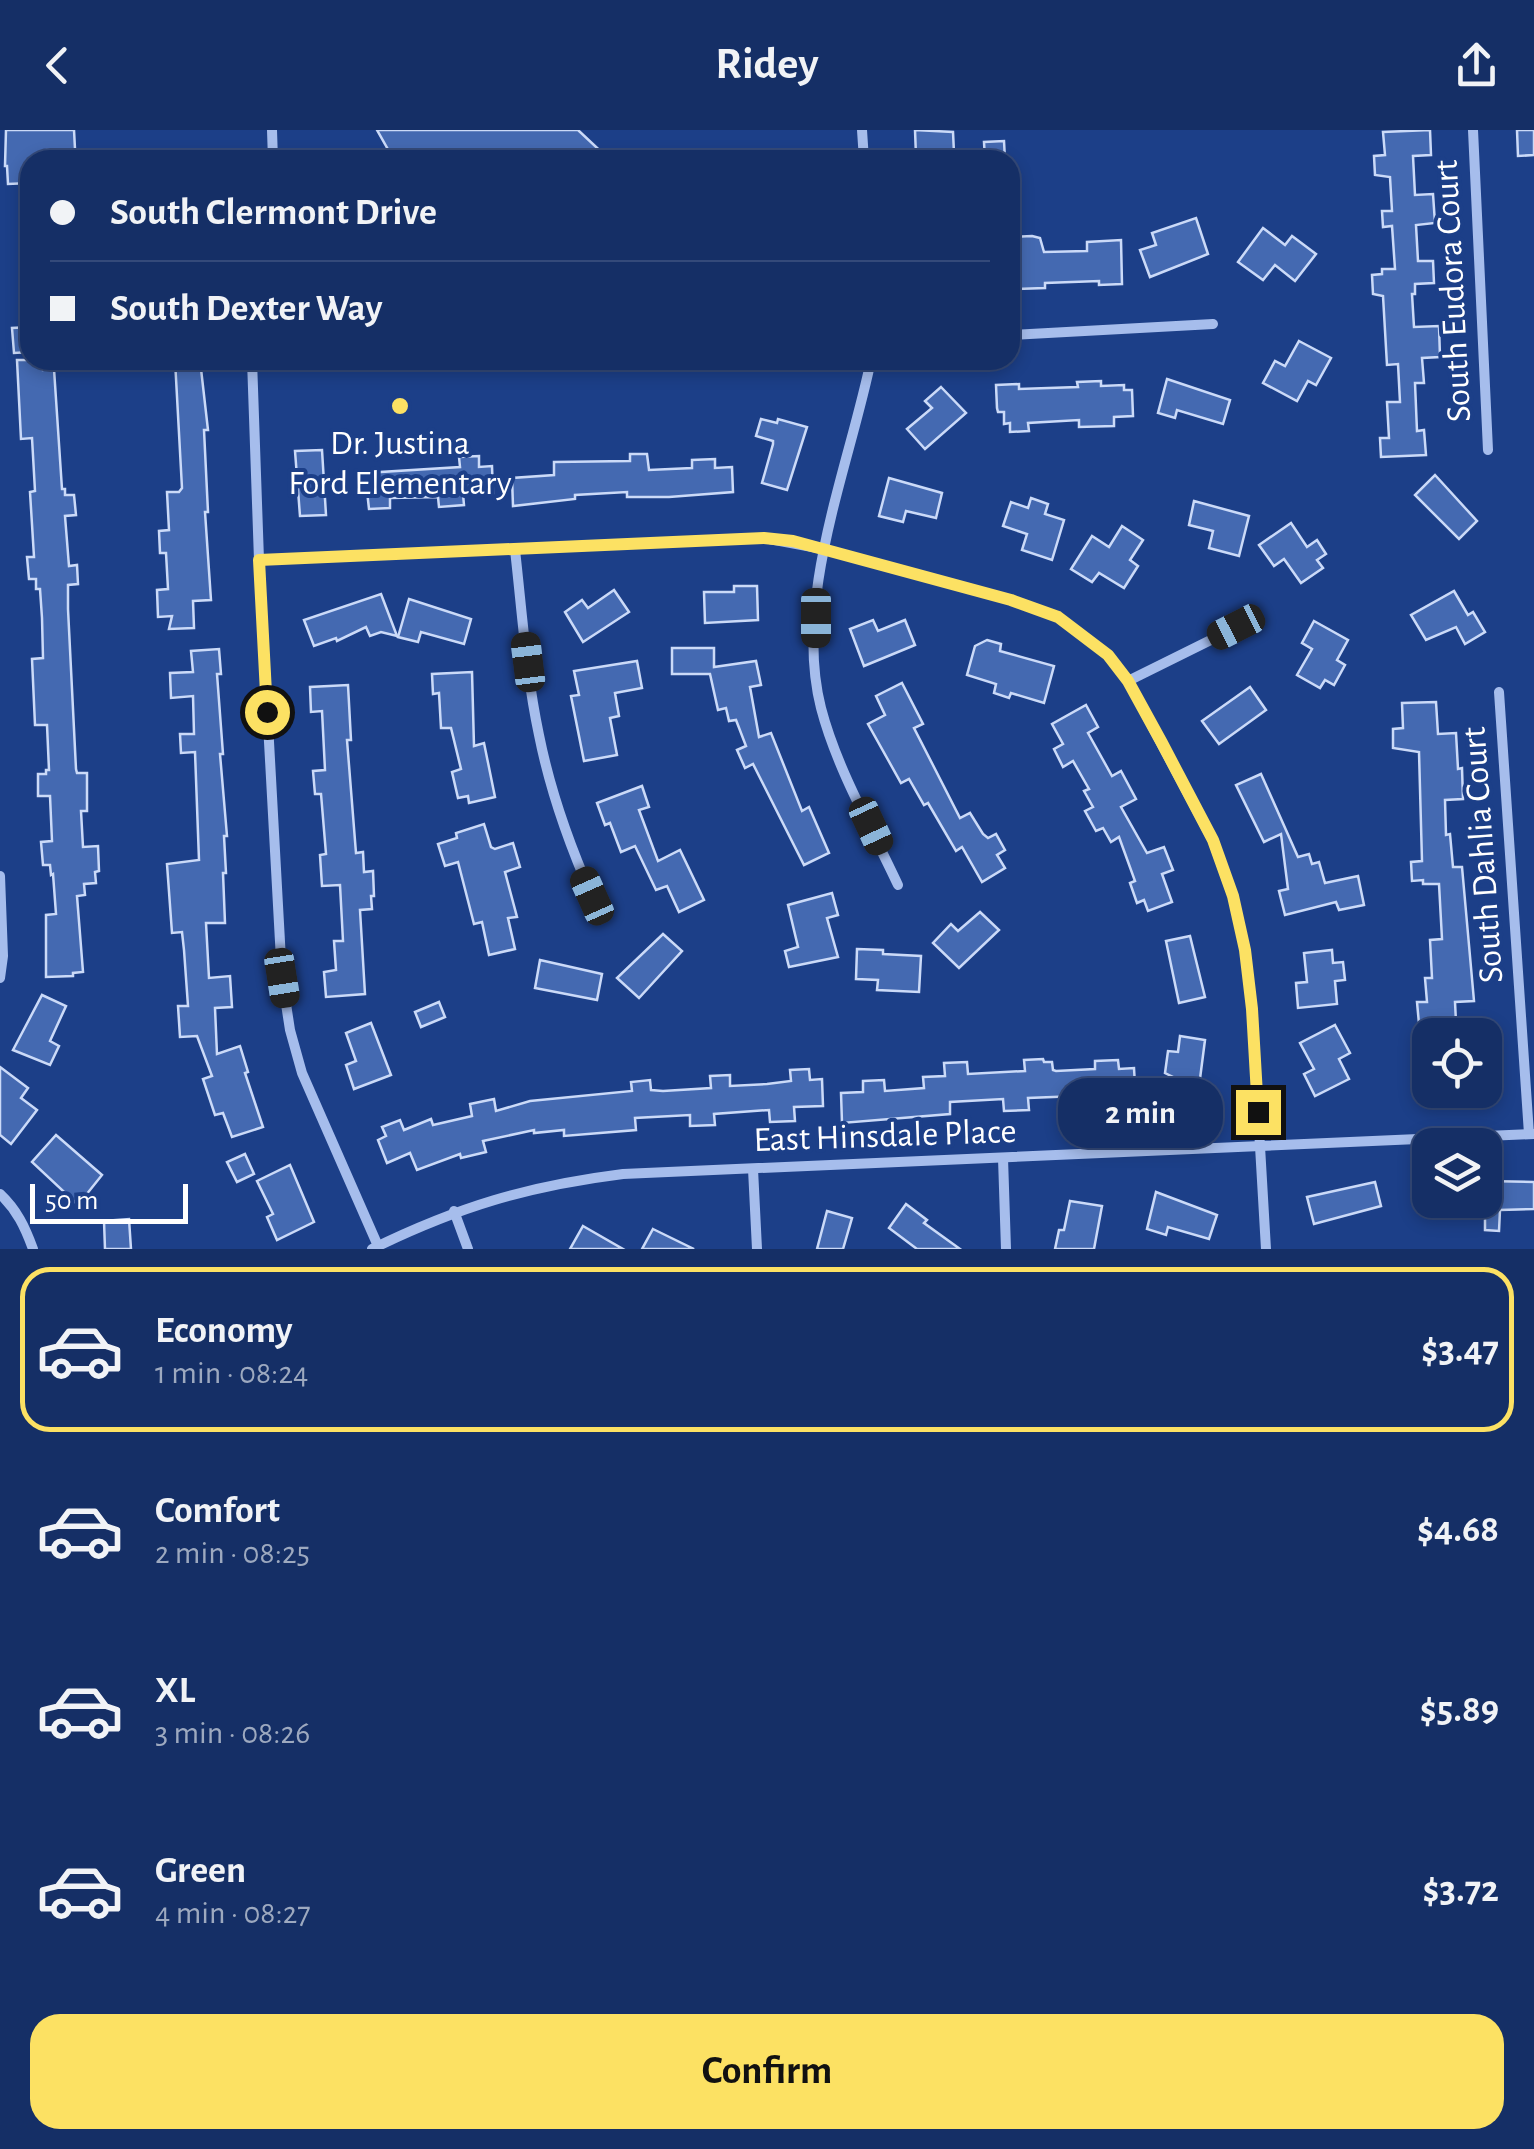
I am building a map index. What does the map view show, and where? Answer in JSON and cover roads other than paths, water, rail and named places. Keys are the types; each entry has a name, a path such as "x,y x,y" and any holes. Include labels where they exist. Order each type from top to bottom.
{"street":[{"name":"South Eudora Court","path":"1472,130 1488,450"},
{"path":"1020,334 1214,324"},
{"path":"252,370 282,978 290,1030 309,1092 375,1247"},
{"path":"868,370 823,549 815,676 831,739 898,884"},
{"path":"259,560 764,538 823,549 1011,600 1058,617 1108,655 1128,681 1213,840 1233,896 1252,1009 1266,1249"},
{"path":"515,550 538,732 569,840 592,896"},
{"path":"1128,681 1236,627"},
{"name":"South Dahlia Court","path":"1500,692 1531,1134"},
{"path":"0,876 4,956 0,978"},
{"name":"East Hinsdale Place","path":"375,1247 454,1212 530,1188 622,1174 1531,1134"},
{"path":"1002,1158 1006,1249"},
{"path":"753,1169 757,1249"},
{"path":"0,1194 26,1228 33,1249"},
{"path":"454,1212 468,1249"}],"place":[{"name":"Dr. Justina Ford Elementary","path":"400,406"}]}
